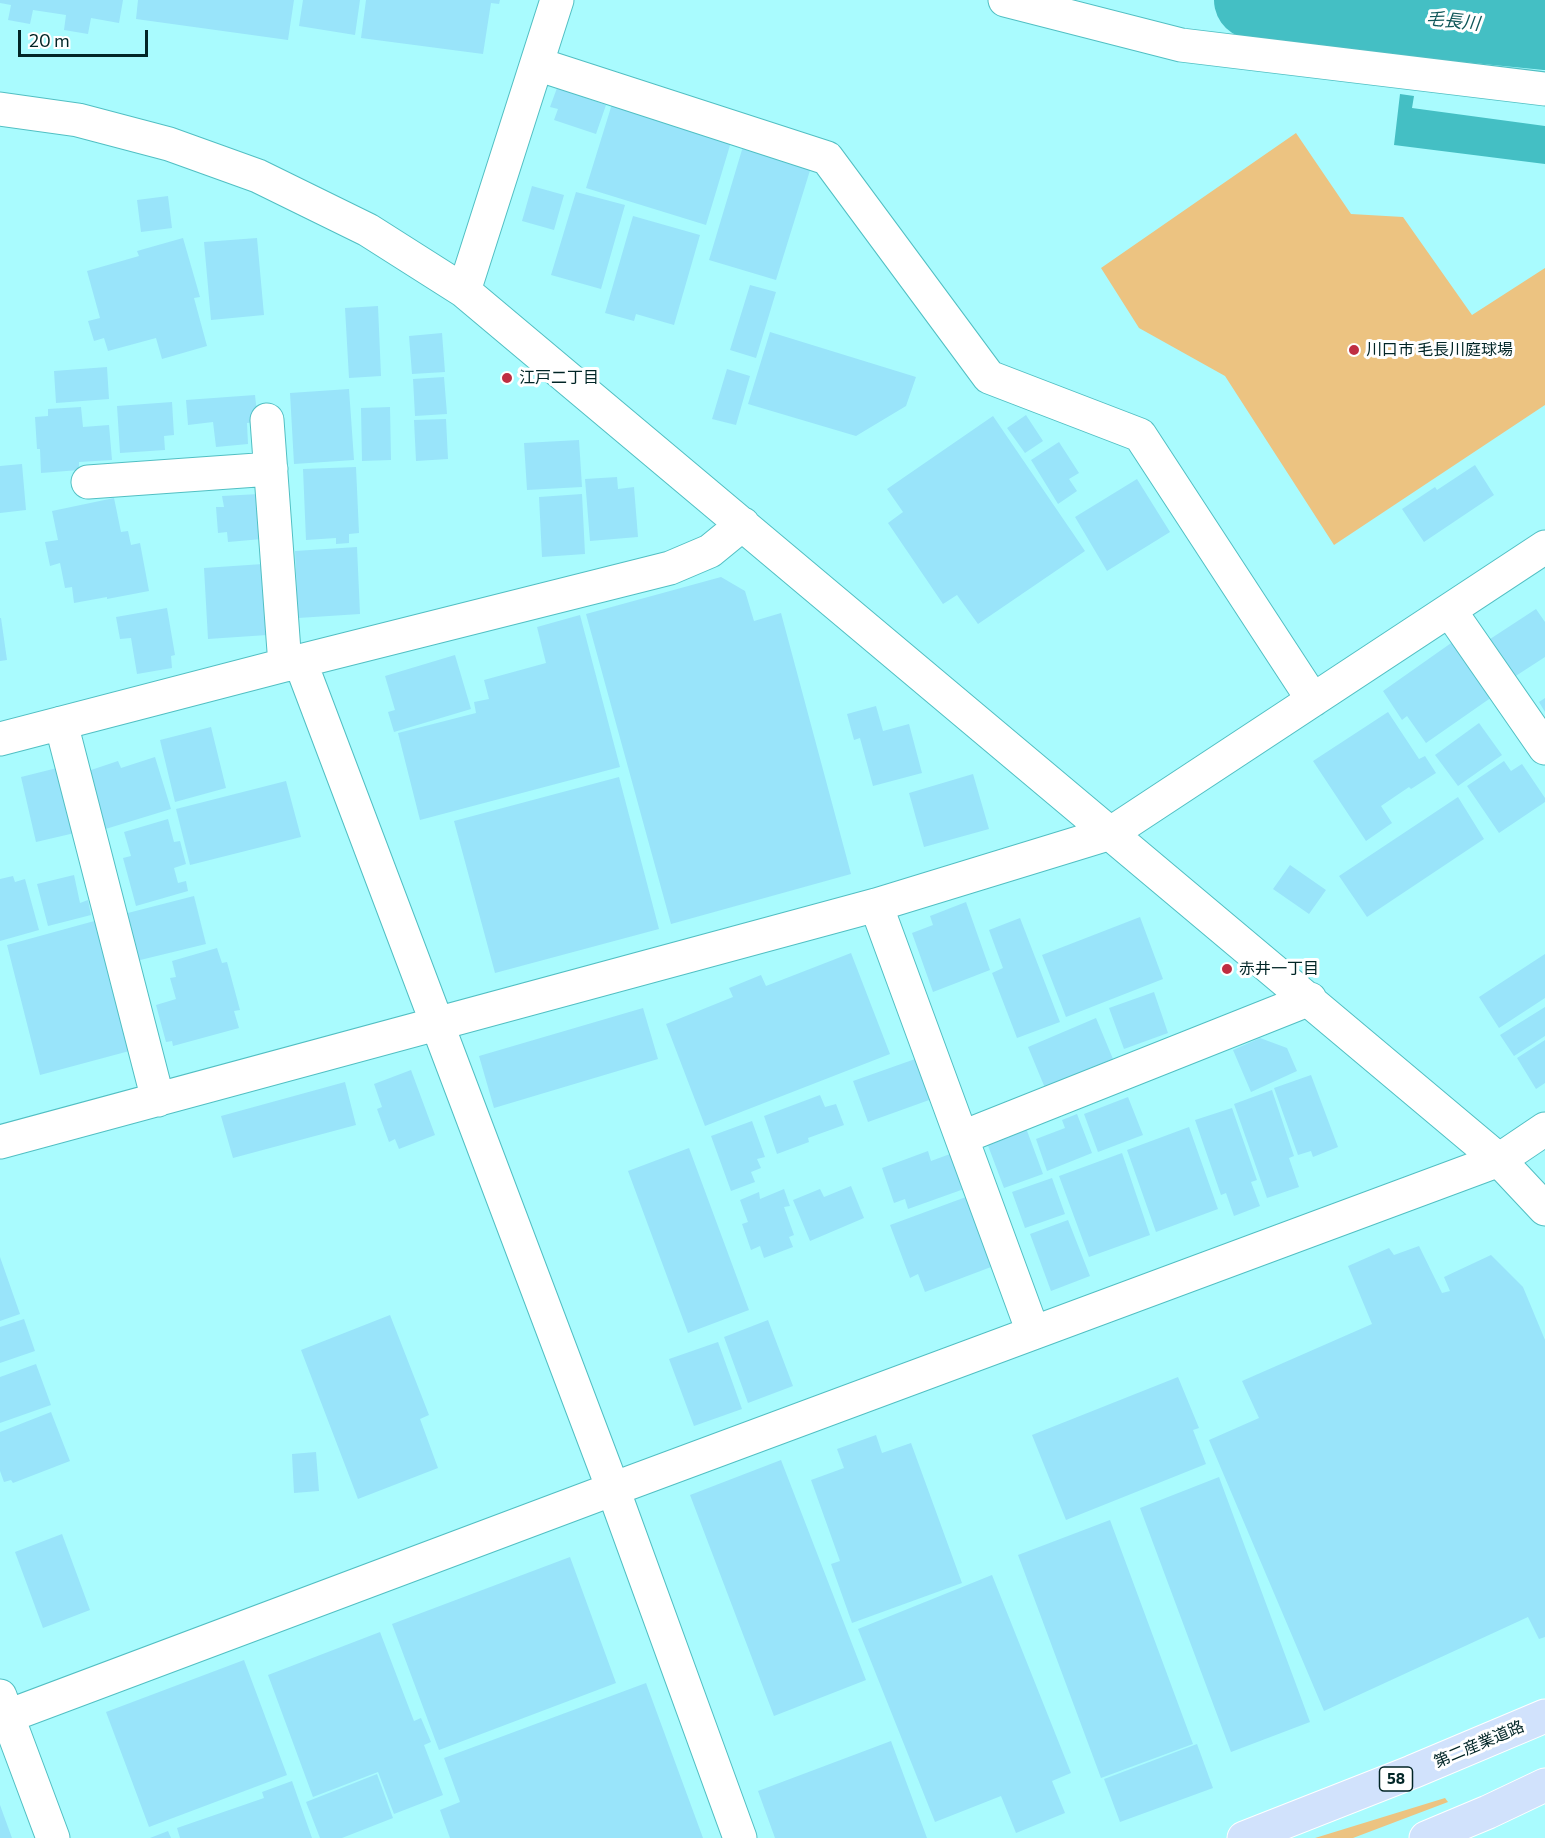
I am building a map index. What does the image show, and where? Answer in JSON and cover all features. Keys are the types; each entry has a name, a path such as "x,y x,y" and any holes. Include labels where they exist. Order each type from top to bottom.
{"main road":[{"name":"第二産業道路","path":"1244,1838 1412,1772 1545,1716"},
{"path":"1426,1838 1545,1785"}],"street":[{"path":"464,291 557,0"},
{"path":"1005,0 1181,45 1545,89"},
{"path":"537,64 827,158 989,377 1140,435 1313,700"},
{"path":"0,109 78,120 169,144 258,176 368,230 464,291 1310,999 1499,1160 1545,1209"},
{"path":"267,420 293,663 438,1025 613,1489 740,1838"},
{"path":"88,482 271,468"},
{"path":"0,739 670,568 710,551 743,524"},
{"path":"0,1142 876,905 1112,833 1545,547"},
{"path":"1450,611 1545,748"},
{"path":"60,723 158,1100"},
{"path":"876,905 1033,1332"},
{"path":"963,1137 1310,999"},
{"path":"53,1838 2,1711 613,1489 1499,1160 1545,1129"}],"shaded area":[{"path":"1296,133 1351,214 1403,217 1472,315 1545,268 1545,405 1334,545 1225,376 1139,328 1101,268"},
{"path":"1445,1798 1448,1802 1353,1838 1315,1838"}],"water":[{"path":"1400,94 1414,96 1412,108 1545,126 1545,164 1394,145"}],"building":[{"path":"0,0 123,0 119,23 91,18 88,34 64,30 66,15 33,10 30,24 8,20 11,5 0,3"},
{"path":"138,0 294,0 288,40 136,19"},
{"path":"303,0 360,0 355,35 299,26"},
{"path":"366,0 500,0 499,4 491,3 483,54 361,38"},
{"path":"557,88 606,105 596,134 554,120 558,109 550,107"},
{"path":"612,104 731,142 706,225 586,188"},
{"path":"744,143 812,164 776,280 709,260"},
{"path":"532,186 564,195 554,230 522,221"},
{"path":"576,192 625,205 601,289 551,275"},
{"path":"168,196 172,228 141,232 137,200"},
{"path":"633,216 700,235 674,325 636,314 634,321 605,313"},
{"path":"183,238 200,297 194,298 207,346 162,359 156,338 108,351 104,338 94,341 88,321 100,318 87,271 139,256 137,251"},
{"path":"257,238 264,315 211,320 204,242"},
{"path":"750,285 776,292 756,358 730,350"},
{"path":"378,306 381,376 349,378 345,308"},
{"path":"770,332 916,377 906,406 856,436 748,404"},
{"path":"442,333 445,372 412,374 409,336"},
{"path":"107,367 109,399 56,403 54,371"},
{"path":"727,369 750,376 736,425 712,419"},
{"path":"444,377 447,414 415,416 413,379"},
{"path":"349,389 354,460 294,464 290,393"},
{"path":"255,395 258,422 247,423 248,444 216,447 213,422 188,425 186,400"},
{"path":"172,402 174,435 164,436 165,450 120,453 117,406"},
{"path":"81,407 83,427 109,425 112,460 79,462 79,470 41,473 35,417 48,416 48,409"},
{"path":"390,407 391,460 362,461 361,408"},
{"path":"1026,415 1043,441 1025,453 1007,428"},
{"path":"993,416 1085,551 978,624 957,595 943,604 888,523 903,512 887,489"},
{"path":"446,419 448,459 416,461 414,420"},
{"path":"579,440 582,487 527,490 524,443"},
{"path":"1059,442 1079,473 1069,479 1077,491 1058,504 1031,460"},
{"path":"22,464 26,510 0,513 0,466"},
{"path":"1475,465 1494,495 1424,542 1402,509 1435,487 1437,490"},
{"path":"356,467 359,533 349,534 349,543 336,544 336,538 306,540 303,469"},
{"path":"617,477 618,489 634,487 638,537 590,541 585,479"},
{"path":"1137,479 1170,532 1107,571 1075,517"},
{"path":"259,494 262,539 228,542 227,532 218,533 216,507 224,507 222,496"},
{"path":"582,494 585,554 542,557 539,497"},
{"path":"114,498 121,532 128,531 131,545 140,543 149,591 74,603 72,587 65,588 60,563 50,566 45,542 58,540 52,511"},
{"path":"357,547 360,614 298,618 295,551"},
{"path":"263,564 267,635 208,639 204,568"},
{"path":"721,577 745,591 754,621 781,613 851,874 671,924 586,614"},
{"path":"167,608 175,655 171,656 172,668 137,674 131,638 120,639 116,617"},
{"path":"1536,609 1545,622 1545,657 1511,679 1487,641"},
{"path":"580,615 620,767 420,820 398,733 476,713 474,702 489,699 484,680 546,663 537,627"},
{"path":"0,618 7,660 0,661"},
{"path":"1454,641 1492,697 1426,743 1407,716 1402,720 1383,691"},
{"path":"455,655 471,709 394,732 388,712 395,710 385,676"},
{"path":"1545,698 1545,712 1539,702"},
{"path":"876,706 883,731 909,724 922,773 873,786 860,738 854,740 847,714"},
{"path":"1388,712 1419,759 1425,756 1436,773 1411,789 1409,787 1381,806 1392,823 1366,841 1313,761"},
{"path":"1479,723 1502,755 1458,786 1435,755"},
{"path":"211,727 226,788 175,802 160,740"},
{"path":"155,757 171,809 99,831 88,771 118,761 121,768"},
{"path":"1504,761 1511,771 1522,764 1545,798 1545,802 1499,833 1467,786"},
{"path":"57,768 79,832 36,842 21,777"},
{"path":"973,774 989,829 924,847 909,793"},
{"path":"619,777 659,929 495,973 454,821"},
{"path":"286,781 301,837 190,865 176,809"},
{"path":"1458,797 1484,839 1367,917 1339,876"},
{"path":"168,819 174,842 180,841 186,864 174,868 178,883 186,881 188,891 136,906 123,858 131,856 124,832"},
{"path":"1290,865 1326,890 1309,914 1273,889"},
{"path":"74,875 80,903 88,900 91,915 48,926 37,884"},
{"path":"13,876 15,882 25,879 39,930 0,941 0,879"},
{"path":"194,896 206,944 132,962 120,915"},
{"path":"966,902 990,970 933,992 912,933 933,925 930,916"},
{"path":"1140,917 1163,979 1066,1017 1042,955"},
{"path":"1020,918 1060,1022 1017,1038 992,973 1003,968 989,930"},
{"path":"98,920 133,1050 40,1075 7,945"},
{"path":"217,948 222,963 227,962 240,1010 234,1011 239,1028 173,1046 172,1041 166,1042 156,1005 176,999 170,978 176,977 172,961"},
{"path":"851,953 890,1054 705,1126 666,1024 733,997 729,988 761,975 766,986"},
{"path":"1545,954 1545,998 1499,1028 1479,997"},
{"path":"1154,992 1168,1033 1124,1049 1109,1008"},
{"path":"1545,1007 1545,1036 1514,1056 1500,1035"},
{"path":"643,1008 658,1059 494,1108 479,1056"},
{"path":"1096,1018 1113,1059 1045,1088 1028,1047"},
{"path":"1260,1038 1287,1048 1297,1071 1251,1092 1233,1050"},
{"path":"1545,1040 1545,1083 1536,1089 1517,1058"},
{"path":"918,1058 932,1099 868,1122 853,1081"},
{"path":"411,1070 435,1135 399,1149 395,1139 389,1142 377,1109 382,1107 374,1084"},
{"path":"1311,1075 1338,1147 1313,1157 1311,1151 1298,1155 1274,1088"},
{"path":"345,1082 356,1125 233,1158 221,1116"},
{"path":"1272,1090 1294,1156 1289,1158 1299,1187 1267,1198 1234,1104"},
{"path":"820,1095 825,1107 836,1104 844,1125 808,1138 809,1142 777,1154 764,1116"},
{"path":"1128,1097 1143,1135 1098,1152 1084,1114"},
{"path":"1232,1108 1257,1180 1251,1182 1260,1206 1234,1216 1226,1193 1221,1195 1195,1120"},
{"path":"1077,1114 1092,1153 1047,1171 1036,1139 1065,1128 1062,1120"},
{"path":"752,1121 765,1157 757,1159 761,1168 751,1172 755,1182 731,1191 711,1136"},
{"path":"1189,1127 1218,1209 1156,1232 1127,1150"},
{"path":"1026,1128 1043,1174 1004,1188 987,1143"},
{"path":"689,1148 749,1310 688,1333 628,1171"},
{"path":"928,1151 931,1161 950,1154 964,1189 908,1209 905,1199 894,1203 882,1168"},
{"path":"1122,1153 1150,1235 1089,1257 1059,1176"},
{"path":"1052,1178 1065,1214 1025,1228 1012,1192"},
{"path":"851,1186 864,1218 810,1241 793,1200 820,1189 824,1197"},
{"path":"784,1189 790,1206 784,1207 794,1235 789,1237 793,1247 764,1258 760,1246 751,1250 742,1224 748,1222 740,1200 759,1192 760,1199"},
{"path":"966,1197 991,1267 925,1292 918,1274 910,1278 890,1225"},
{"path":"1068,1220 1090,1276 1051,1291 1030,1234"},
{"path":"1419,1246 1442,1293 1450,1291 1444,1277 1491,1255 1523,1287 1545,1340 1545,1637 1539,1639 1528,1617 1324,1711 1209,1440 1259,1418 1242,1381 1372,1324 1348,1266 1389,1248 1394,1255"},
{"path":"0,1257 20,1314 0,1321"},
{"path":"390,1315 429,1415 420,1419 438,1468 358,1499 301,1350"},
{"path":"24,1319 35,1351 0,1363 0,1327"},
{"path":"768,1320 793,1386 748,1403 724,1337"},
{"path":"718,1342 742,1409 694,1426 669,1359"},
{"path":"36,1364 51,1405 0,1423 0,1377"},
{"path":"1178,1377 1199,1428 1193,1430 1206,1464 1066,1520 1032,1435"},
{"path":"51,1412 70,1461 13,1483 11,1480 4,1482 0,1471 0,1432"},
{"path":"876,1435 882,1453 911,1443 962,1583 852,1623 831,1564 840,1561 811,1480 844,1468 837,1449"},
{"path":"316,1452 319,1491 294,1493 292,1454"},
{"path":"781,1460 866,1680 774,1716 690,1495"},
{"path":"1219,1477 1310,1722 1231,1752 1140,1508"},
{"path":"1110,1520 1193,1744 1101,1778 1018,1555"},
{"path":"62,1534 90,1610 43,1628 15,1552"},
{"path":"570,1557 616,1683 439,1750 392,1624"},
{"path":"992,1575 1071,1773 1052,1781 1065,1813 1016,1833 1001,1796 935,1822 858,1629"},
{"path":"380,1632 414,1721 421,1718 431,1742 424,1745 443,1795 394,1814 378,1772 313,1797 268,1675"},
{"path":"244,1660 287,1775 149,1827 106,1712"},
{"path":"646,1683 703,1838 450,1838 440,1810 460,1802 444,1758"},
{"path":"891,1741 927,1838 775,1838 758,1791"},
{"path":"1197,1744 1213,1788 1120,1822 1104,1779"},
{"path":"377,1774 393,1818 342,1838 320,1838 306,1802"},
{"path":"292,1781 312,1838 180,1838 177,1828 264,1798 262,1792"},
{"path":"0,1805 12,1838 0,1838"},
{"path":"168,1831 171,1838 150,1838"}],"waterway":[{"name":"毛長川","path":"1253,0 1282,5 1545,31"}],"place":[{"name":"川口市 毛長川庭球場","path":"1354,350"},
{"name":"江戸二丁目","path":"507,378"},
{"name":"赤井一丁目","path":"1227,969"}]}
